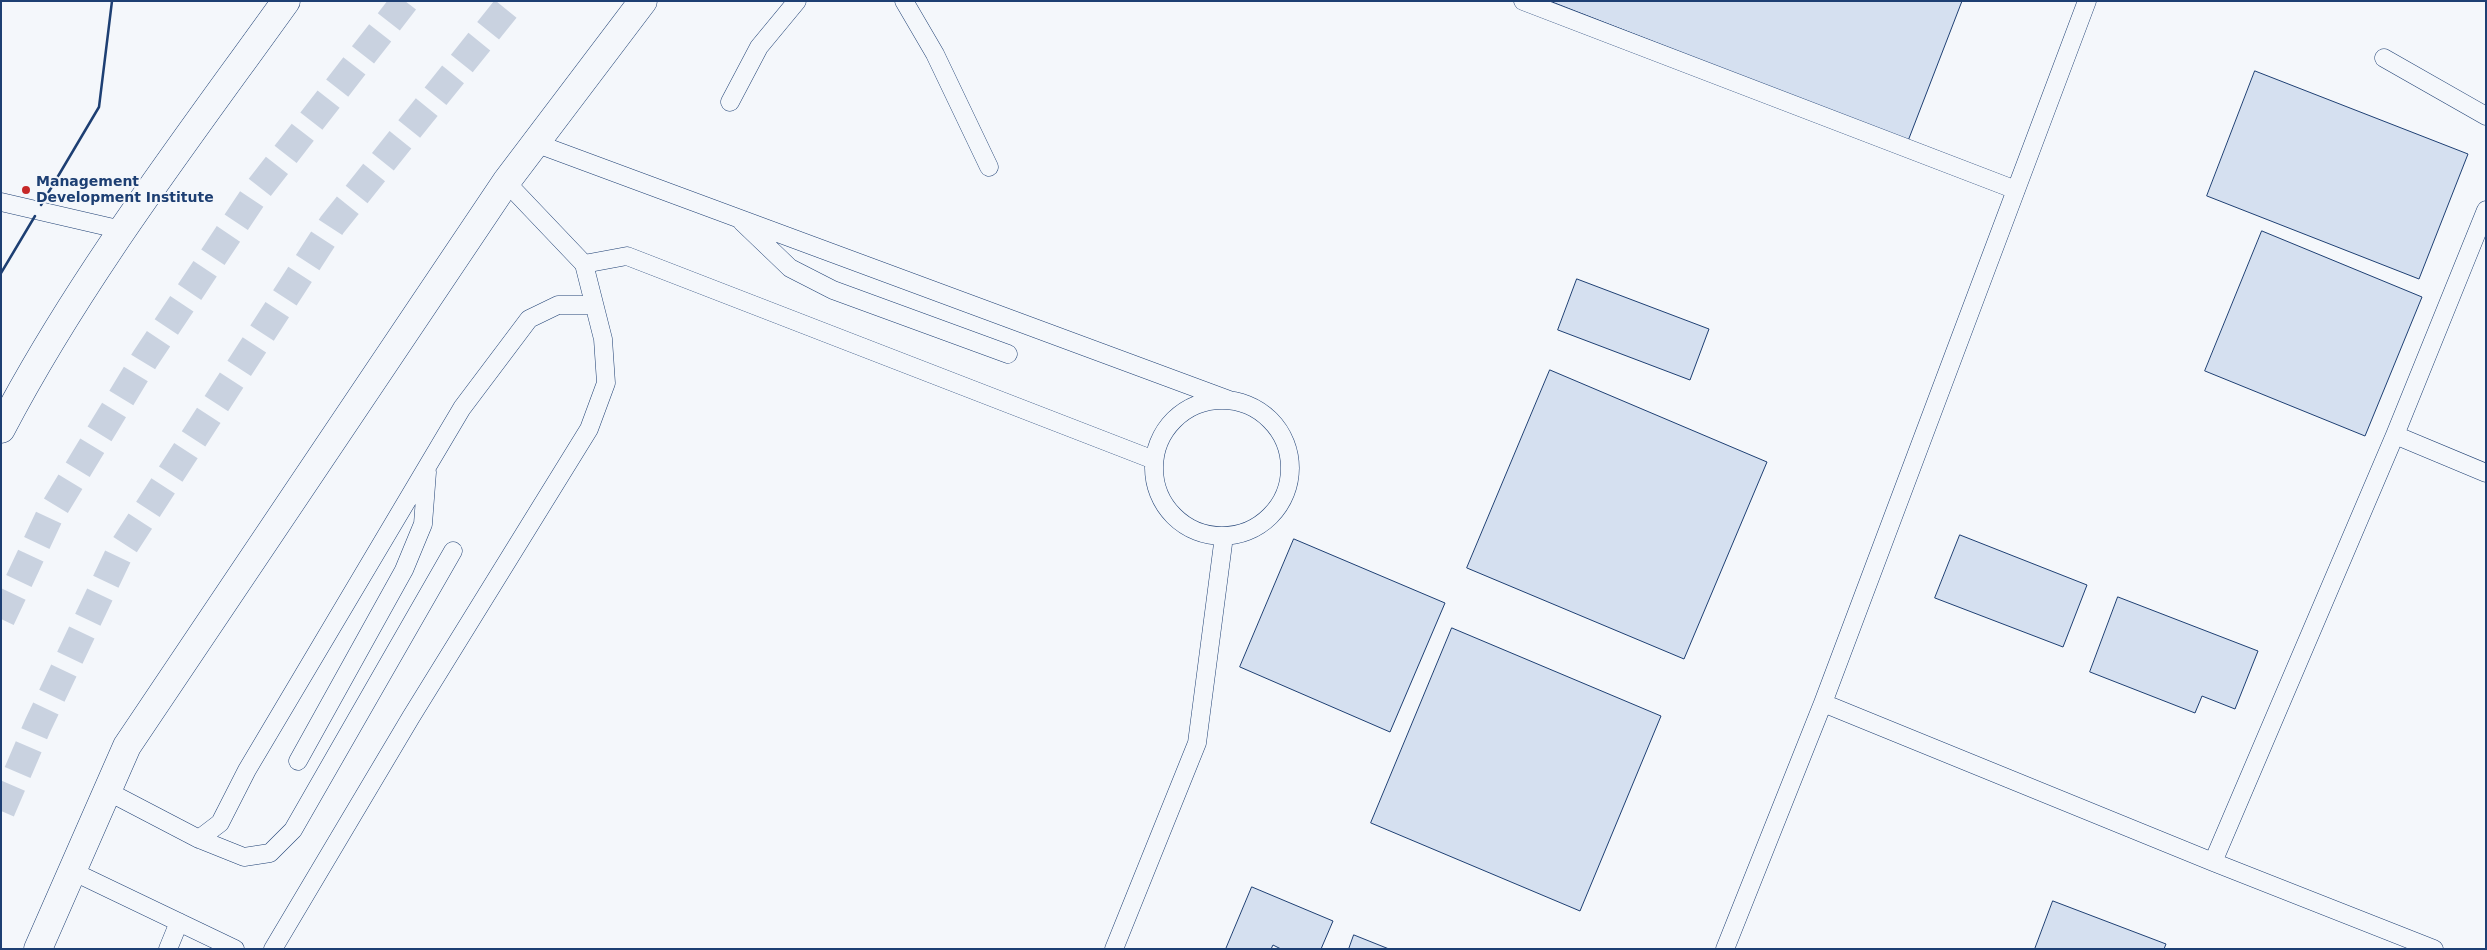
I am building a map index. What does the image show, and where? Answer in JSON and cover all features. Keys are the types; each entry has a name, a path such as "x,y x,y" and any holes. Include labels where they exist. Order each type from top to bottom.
{"street":[{"path":"1,429 20,392 122,230 286,1"},
{"path":"38,949 127,746 506,182 643,1"}],"lane":[{"path":"730,102 759,47 797,1"},
{"path":"904,1 936,54 989,167"},
{"path":"1523,1 2016,190"},
{"path":"1725,949 1823,703 2086,1"},
{"path":"2384,58 2486,116"},
{"path":"535,143 1229,400 1250,405 1268,417 1281,434 1290,456 1290,479 1282,501 1266,520 1247,531 1224,536 1200,532 1180,522 1164,504 1155,482 1154,460 1159,440 1171,422 1187,408 1201,403 1229,400"},
{"path":"273,949 411,717 589,429 606,383 603,338 584,264 506,182"},
{"path":"1,202 122,230"},
{"path":"2213,862 2395,435 2486,210"},
{"path":"736,217 790,268 799,273 833,290 1008,354"},
{"path":"584,264 627,256 1154,460"},
{"path":"199,839 220,823 247,770 462,408 529,319 558,304 594,305"},
{"path":"2395,435 2486,473"},
{"path":"298,761 404,570 423,524 427,467"},
{"path":"1114,949 1197,742 1224,536"},
{"path":"107,791 199,839 244,857 270,853 293,830 454,552"},
{"path":"1823,703 2213,862 2434,949"},
{"path":"72,871 235,949"},
{"path":"168,949 179,922"}],"building":[{"path":"1550,1 1962,1 1908,141"},
{"path":"2255,71 2468,154 2419,279 2207,196"},
{"path":"2262,231 2422,297 2365,436 2205,371"},
{"path":"1577,279 1709,329 1690,380 1558,330"},
{"path":"1550,370 1767,462 1684,659 1467,568"},
{"path":"1960,535 2087,585 2063,647 1935,598"},
{"path":"1294,539 1445,603 1390,732 1240,667"},
{"path":"2118,597 2258,651 2235,709 2202,696 2195,713 2090,672"},
{"path":"1452,628 1661,716 1580,911 1371,823"},
{"path":"1252,887 1333,921 1321,949 1281,949 1273,945 1271,949 1226,949"},
{"path":"2053,901 2166,944 2164,949 2035,949"},
{"path":"1354,935 1389,949 1349,949"}],"tunnel":[{"path":"1,619 49,517 145,359 257,191 405,1"},
{"path":"1,811 38,725 119,554 332,225 512,1"}],"wall":[{"path":"41,205 99,107 112,1"},
{"path":"1,273 35,216"}],"place":[{"name":"Management Development Institute","path":"26,190"}]}
